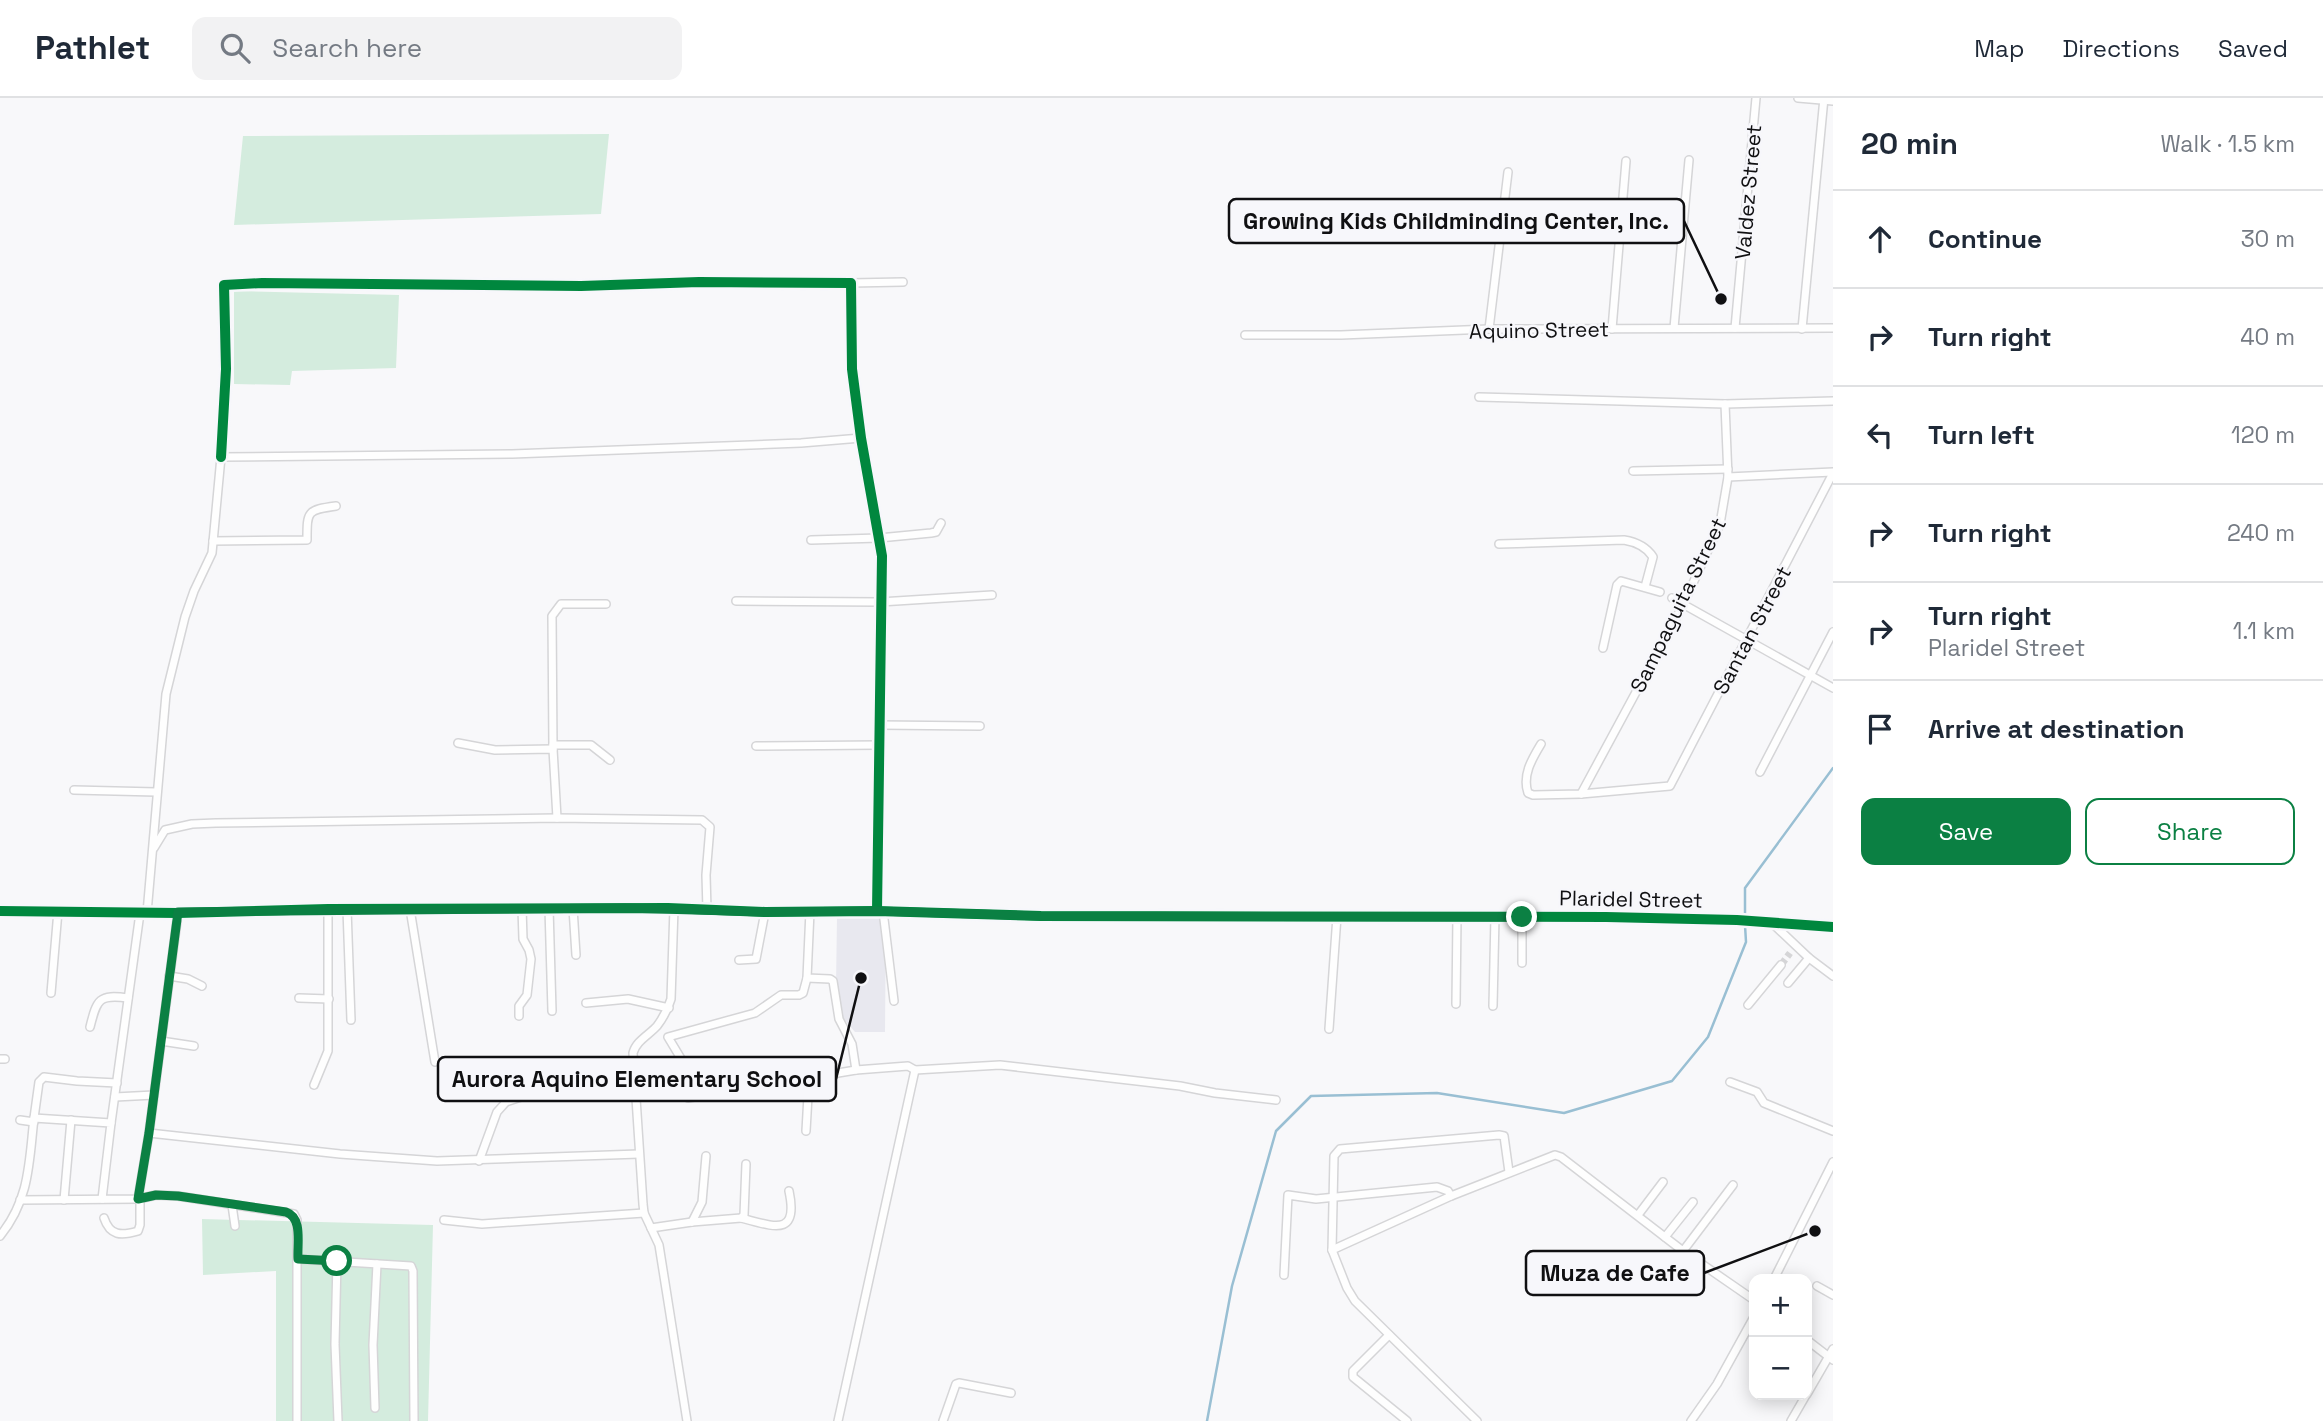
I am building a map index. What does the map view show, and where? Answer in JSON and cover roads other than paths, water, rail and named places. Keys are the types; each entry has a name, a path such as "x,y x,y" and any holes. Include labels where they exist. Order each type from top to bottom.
{"street":[{"name":"Valdez Street","path":"1735,328 1756,98"},
{"path":"1798,98 1833,101"},
{"path":"1802,329 1824,99"},
{"path":"1674,328 1689,160"},
{"path":"1612,329 1626,161"},
{"path":"1489,328 1508,172"},
{"path":"1503,212 1542,216"},
{"path":"102,1199 128,998 152,851 166,694 185,617 207,567 214,541 226,369 224,285 581,286 699,282 903,282"},
{"path":"851,284 852,369 882,556 879,745 883,911 894,1001"},
{"name":"Aquino Street","path":"1245,335 1341,335 1489,328 1833,328"},
{"path":"1479,397 1725,404 1833,401"},
{"name":"Sampaguita Street","path":"1581,794 1683,605 1720,524 1728,473 1725,404"},
{"path":"221,457 512,454 801,443 861,438"},
{"path":"1633,471 1833,473"},
{"name":"Santan Street","path":"1581,794 1670,786 1833,473"},
{"path":"214,541 306,540 310,512 336,506"},
{"path":"811,540 931,533 936,531 941,523"},
{"path":"1499,544 1624,540 1635,542 1653,556 1645,587"},
{"path":"1603,648 1617,585 1621,581 1660,592"},
{"path":"736,601 880,602 992,595"},
{"path":"1672,598 1833,688"},
{"path":"557,818 553,747 552,616 561,604 606,604"},
{"path":"1760,772 1833,632"},
{"path":"879,725 980,726"},
{"path":"458,743 495,750 591,745 610,760"},
{"path":"1541,744 1528,765 1528,793 1581,794"},
{"path":"756,746 879,745"},
{"path":"74,790 156,792"},
{"path":"155,808 166,830"},
{"path":"152,851 166,830 192,824 557,818 702,820 710,827 706,875 707,910"},
{"path":"519,1016 519,1006 527,995 531,959 530,950 523,939 522,908"},
{"path":"549,908 552,1011"},
{"path":"573,908 576,955"},
{"path":"674,908 673,990 669,1008 656,1027 633,1049 644,1213 659,1245 687,1421"},
{"name":"Plaridel Street","path":"0,911 674,908 1041,916 1495,916 1737,920 1833,927"},
{"path":"314,1084 328,1054 328,909"},
{"path":"346,909 351,1020"},
{"path":"410,909 435,1062"},
{"path":"51,993 58,911"},
{"path":"668,1037 755,1013 781,995 803,993 807,978 810,911"},
{"path":"104,1218 107,1228 113,1233 127,1234 138,1231 140,1224 139,1199 178,912"},
{"path":"739,960 756,959 765,912"},
{"path":"1329,1029 1337,916"},
{"path":"1456,1004 1457,916"},
{"path":"1493,1006 1495,916"},
{"path":"1522,917 1522,963"},
{"path":"1772,923 1809,958 1833,976"},
{"path":"1790,953 1796,946"},
{"path":"1788,983 1809,958"},
{"path":"1748,1005 1781,965"},
{"path":"169,976 188,979 202,986"},
{"path":"807,978 833,981 839,1019 850,1037 856,1070"},
{"path":"90,1027 94,1010 102,998 128,998"},
{"path":"299,998 329,999"},
{"path":"586,1003 628,999 669,1008"},
{"path":"656,1027 668,1037 683,1062 688,1098 856,1070 908,1066 915,1070 1000,1065 1276,1100"},
{"path":"160,1041 194,1045"},
{"path":"838,1421 915,1070"},
{"path":"0,1236 12,1222 29,1178 39,1082 44,1077 77,1082 117,1083"},
{"path":"806,1131 809,1078"},
{"path":"1730,1082 1757,1092 1764,1103 1833,1131"},
{"path":"479,1161 497,1112 511,1100 581,1091 635,1089"},
{"path":"115,1097 154,1095"},
{"path":"20,1120 71,1119 111,1123"},
{"path":"64,1200 71,1119"},
{"path":"149,1133 340,1154 437,1161 639,1154"},
{"path":"1477,1421 1351,1296 1332,1250 1334,1156 1340,1149 1499,1135 1504,1136 1506,1141 1509,1172"},
{"path":"1332,1250 1451,1196 1555,1155 1683,1251 1749,1297"},
{"path":"692,1222 702,1202 706,1156"},
{"path":"1777,1274 1833,1162"},
{"path":"741,1218 744,1215 746,1164"},
{"path":"1638,1215 1663,1182"},
{"path":"1683,1251 1733,1185"},
{"path":"1284,1275 1288,1195 1309,1200 1437,1187 1448,1191 1451,1196"},
{"path":"651,1228 741,1218 775,1227 783,1225 790,1219 793,1208 789,1191"},
{"path":"20,1200 178,1196 294,1214 297,1220 298,1259 297,1421"},
{"path":"1665,1237 1693,1202"},
{"path":"232,1205 235,1226"},
{"path":"444,1220 482,1224 644,1213"},
{"path":"298,1259 411,1266 414,1421"},
{"path":"337,1261 335,1344 338,1421"},
{"path":"375,1408 373,1345 377,1264"},
{"path":"1817,1286 1833,1295"},
{"path":"1691,1421 1713,1390 1749,1326"},
{"path":"1389,1335 1353,1371 1353,1377 1407,1421"},
{"path":"1812,1344 1831,1358"},
{"path":"1812,1385 1831,1358 1833,1349"},
{"path":"943,1421 956,1384 1011,1394"},
{"path":"1791,1421 1803,1400"}],"waterway":[{"path":"1745,918 1745,888 1833,768"},
{"path":"1207,1421 1232,1286 1276,1131 1311,1096 1437,1093 1564,1113 1672,1081 1708,1037 1746,942 1745,925"}],"tunnel":[{"path":"1781,965 1790,953"}],"place":[{"name":"Growing Kids Childminding Center, Inc.","path":"1721,299"},
{"name":"Aurora Aquino Elementary School","path":"861,978"},
{"name":"Muza de Cafe","path":"1815,1231"}]}
